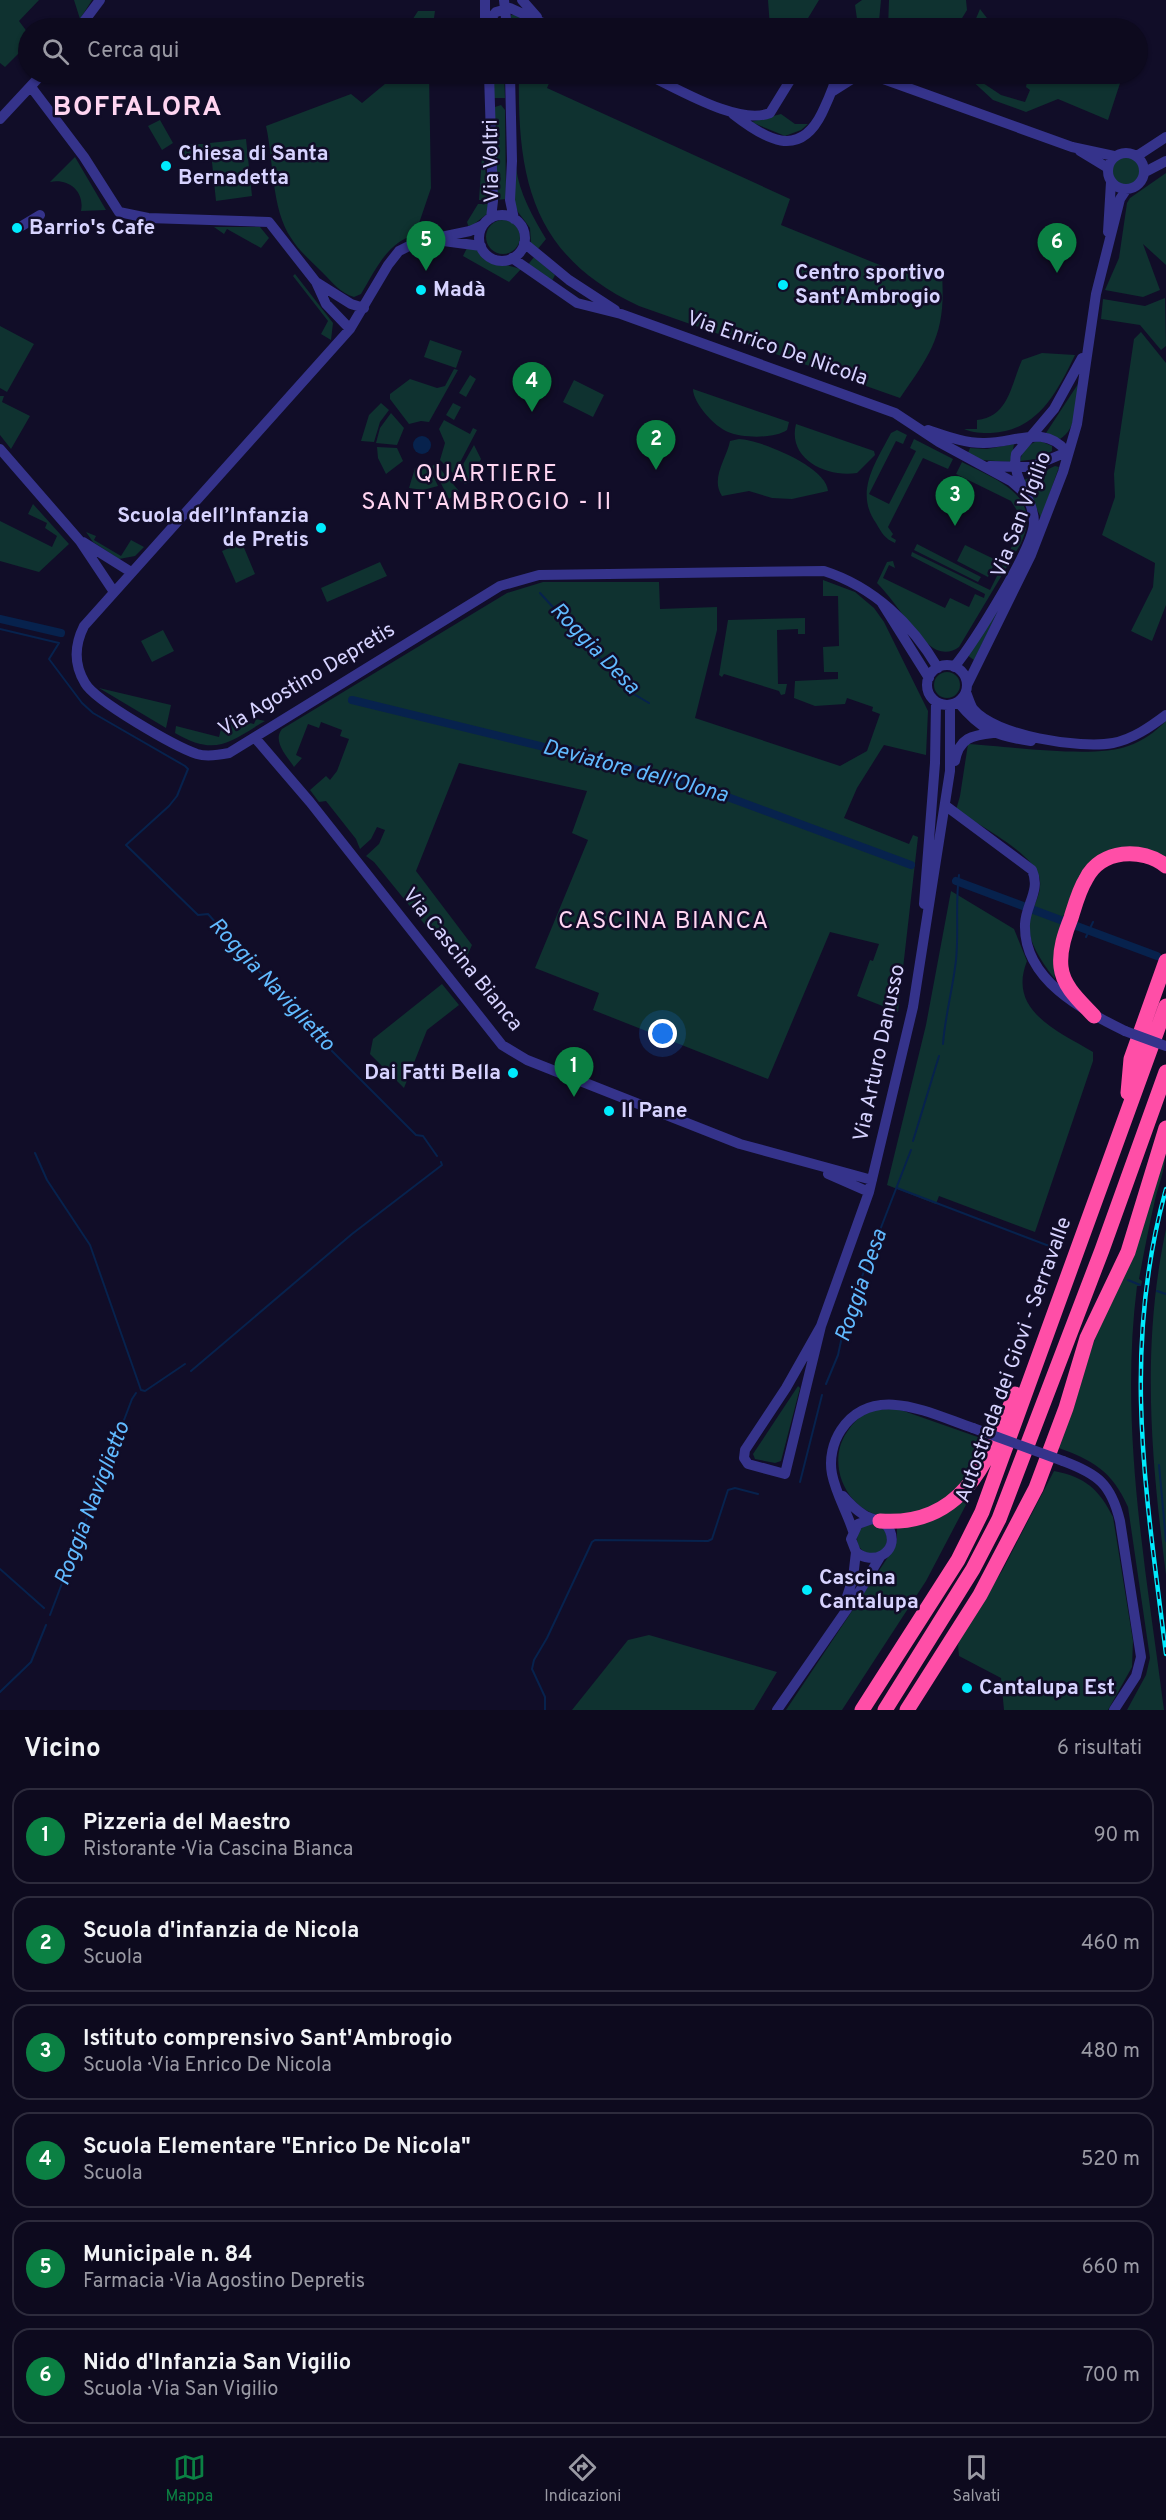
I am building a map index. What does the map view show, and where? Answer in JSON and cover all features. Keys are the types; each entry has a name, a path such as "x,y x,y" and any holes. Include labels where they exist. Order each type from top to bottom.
{"highway":[{"path":"1094,1016 1065,981 1061,968 1064,938 1086,878 1094,868 1111,856 1142,854 1166,866"},
{"path":"1125,1117 1131,1059 1166,961"},
{"name":"Autostrada dei Giovi - Serravalle","path":"862,1710 971,1536 1002,1462 1037,1359 1166,1006"},
{"name":"Autostrada dei Giovi - Serravalle","path":"885,1710 973,1569 999,1519 1102,1250 1166,1072"},
{"path":"907,1710 985,1586 1036,1488 1087,1338 1128,1252 1164,1131"},
{"path":"1075,1374 1102,1250"},
{"path":"876,1520 896,1522 918,1518 940,1509 965,1491 989,1458 1015,1393 1037,1359"},
{"path":"945,1667 956,1632"},
{"path":"912,1710 919,1701 924,1700"}],"street":[{"path":"86,18 100,0"},
{"path":"485,0 485,18"},
{"path":"522,0 538,18"},
{"path":"492,18 505,4 536,18"},
{"path":"0,119 34,84"},
{"name":"Via Voltri","path":"487,222 493,201 489,84"},
{"name":"Via Voltri","path":"510,84 510,200 514,219"},
{"path":"668,84 729,111 765,135 784,142 797,141 812,131 835,84"},
{"path":"729,111 751,116 770,113 788,84"},
{"path":"833,91 844,84"},
{"path":"898,84 1072,147 1114,156 1124,153 1137,156 1143,164 1144,172 1139,184 1126,190 1111,182 1108,168 1114,156"},
{"path":"31,87 93,170 119,212 148,218 265,220 272,225 316,282 326,304 350,329"},
{"name":"Via Voltri","path":"489,104 498,101 511,103"},
{"path":"1137,156 1166,138"},
{"path":"1072,147 1108,168"},
{"path":"1144,172 1166,161"},
{"name":"Via San Vigilio","path":"1107,244 1111,182"},
{"name":"Via San Vigilio","path":"966,688 1031,555 1063,472 1077,424 1086,350 1107,244 1122,195 1126,190"},
{"path":"20,227 40,215"},
{"path":"481,246 479,235 487,222 503,216 514,219"},
{"name":"Via Enrico De Nicola","path":"514,219 523,230 524,243 569,280 621,315"},
{"name":"Via Agostino Depretis","path":"487,222 412,244 399,251 388,265 350,329 84,626 77,646 77,668 91,691 152,730 199,755 229,753 500,586 518,579 540,575 824,571 858,584 894,611 938,668"},
{"name":"Via Agostino Depretis","path":"430,239 481,246"},
{"path":"512,258 524,243"},
{"name":"Via Enrico De Nicola","path":"481,246 495,260 512,258 577,303 621,315 876,405 917,426 955,439 978,443 1031,436 1049,438 1067,452 1037,465 1015,468 980,463"},
{"path":"316,282 351,304 364,308"},
{"name":"Via San Vigilio","path":"1031,436 1054,409 1071,382 1086,350"},
{"name":"Via Enrico De Nicola","path":"917,426 939,442 1011,481 1026,494"},
{"path":"1015,468 1016,454 1031,436"},
{"path":"0,449 80,541 114,592"},
{"name":"Via San Vigilio","path":"954,667 996,601 1029,541 1034,522 1031,504 1015,468"},
{"path":"80,541 131,572"},
{"name":"Via Agostino Depretis","path":"880,600 929,678"},
{"path":"1054,740 1035,741 993,733 978,725 954,703 936,702 928,689 929,678 938,668 954,667 963,674 973,708 986,720 1001,727 1086,745 1112,743 1136,735 1166,715"},
{"path":"954,703 966,688"},
{"name":"Via Arturo Danusso","path":"923,935 924,879 935,762 936,702"},
{"name":"Via Arturo Danusso","path":"821,1326 869,1192 912,1007 946,806 954,703"},
{"path":"950,771 960,744 969,736 993,733"},
{"name":"Via Cascina Bianca","path":"260,736 276,760 502,1045 527,1060 731,1140 872,1180"},
{"path":"935,762 939,759 947,760 950,771"},
{"path":"946,806 1032,870 1036,885 1025,922 1030,950 1043,974 1073,1003 1094,1016 1125,1031 1166,1046"},
{"name":"Via Cascina Bianca","path":"804,1162 869,1192"},
{"path":"821,1326 785,1474 748,1464 744,1458 745,1450 786,1388 821,1326"},
{"path":"853,1531 831,1467 834,1444 846,1423 864,1409 878,1405 899,1404 973,1428 1090,1472 1104,1484 1115,1503 1120,1521 1141,1657 1136,1676 1114,1710"},
{"path":"777,1710 861,1589 880,1557 890,1547 892,1538 887,1527 851,1505 837,1489"},
{"path":"841,1615 853,1578 856,1552 851,1541 853,1531 862,1521 876,1520"},
{"path":"856,1552 867,1559 880,1557"}],"green space":[{"path":"0,0 39,0 22,18 18,18 18,54 5,67 0,63"},
{"path":"74,0 92,0 81,18"},
{"path":"768,0 819,0 808,18 769,18"},
{"path":"862,0 881,0 879,18 857,18 855,5"},
{"path":"889,0 966,0 967,10 962,18 888,18"},
{"path":"980,9 987,18 976,18"},
{"path":"418,11 435,11 434,18 413,18"},
{"path":"511,15 522,18 511,18"},
{"path":"385,84 429,84 431,188 415,235 405,239 389,251 361,294 354,297 336,287 305,256 294,243 285,226 276,199 266,126 351,94 362,103"},
{"path":"493,84 504,84 505,98 493,98"},
{"name":"Centro sportivo Sant'Ambrogio","path":"519,84 549,84 547,88 790,199 781,225 897,272 898,270 942,275 943,295 939,327 921,368 900,398 639,306 604,286 576,264 554,240 539,212 528,182 519,113"},
{"path":"976,84 984,84 1001,95 1025,102 1030,90 1026,87 1027,84 1120,84 1108,120 1058,99 1026,112 993,100"},
{"path":"501,105 505,110 506,199 495,200 495,107"},
{"path":"781,114 795,124 808,124 801,130 785,136 751,122"},
{"path":"160,120 173,143 162,150 148,126"},
{"path":"246,139 252,196 216,201 210,143"},
{"path":"182,144 204,144 204,155 182,155"},
{"path":"1126,156 1137,160 1141,171 1137,182 1126,186 1115,182 1111,171 1115,160"},
{"path":"75,157 106,210 81,211 80,197 74,188 63,182 50,182"},
{"path":"482,157 484,160 489,200 479,200"},
{"path":"516,167 523,195 546,239 537,250 531,243 530,228 518,212 512,198"},
{"path":"1166,173 1166,265 1143,244 1160,290 1143,297 1105,290 1119,258 1127,203 1130,198"},
{"path":"478,204 489,204 487,214 469,228 467,222"},
{"path":"503,220 515,225 520,237 515,249 503,254 491,249 486,237 491,225"},
{"path":"214,227 260,227 269,238 261,248 227,229 224,234"},
{"path":"467,248 479,250 491,261 521,269 509,282 463,256"},
{"path":"534,257 555,275 552,281 527,266"},
{"path":"295,274 333,323 331,340 321,334 328,321 293,276"},
{"path":"1165,298 1166,346 1161,350 1140,325 1101,319 1103,299 1145,306"},
{"path":"0,326 34,344 7,392 0,388"},
{"path":"1141,332 1166,363 1166,605 1152,641 1131,631 1153,587 1155,563 1102,535 1115,497 1114,474 1134,339"},
{"path":"430,340 462,351 456,368 424,357"},
{"path":"1042,353 1075,355 1061,383 1044,407 1021,425 1007,431 984,433 964,429 977,429 977,420 988,418 996,413 1007,398 1022,360"},
{"path":"454,369 458,370 429,422 409,424 390,399 390,394 410,379 437,388 445,386"},
{"path":"470,375 476,379 466,397 459,393"},
{"path":"574,380 604,395 593,417 563,402"},
{"path":"1078,384 1075,414 1070,428 1060,439 1046,433"},
{"path":"693,389 789,422 787,430 774,435 758,437 728,432 706,414 697,401"},
{"path":"0,396 4,396 2,402 30,416 11,449 0,435"},
{"path":"381,403 389,410 380,422 374,442 361,441 369,415"},
{"path":"453,403 461,407 454,420 446,415"},
{"path":"391,413 404,428 397,445 376,443 380,428"},
{"path":"444,420 470,434 473,428 477,430 454,474 440,460 445,443 439,429"},
{"path":"796,424 874,451 875,455 857,473 845,474 822,469 803,456 795,436"},
{"path":"897,430 907,435 903,444 896,441 869,494 889,504 916,451 910,448 914,439 953,459 948,469 923,458 888,527 893,534 891,537 896,540 895,543 884,535 870,511 867,489 879,455 891,433"},
{"path":"739,439 762,444 805,464 825,482 828,491 792,499 772,498 749,491 722,496 718,482 720,468 730,441"},
{"path":"1038,440 1052,446 1052,451 1037,459 1020,461 1026,448"},
{"path":"1014,444 1011,462 981,460 968,453 970,448 987,449"},
{"path":"474,445 481,459 470,482 465,484 456,477"},
{"path":"377,447 397,448 403,461 386,474 378,458"},
{"path":"962,462 1014,492 1022,502 1026,514 1026,528 1020,545 959,647 943,652 930,646 923,639 877,583 887,562 893,561 895,568 889,565 883,578 945,608 950,598 969,607 975,594 984,598 985,594 911,556 912,552 990,590 1023,524 1016,516 1018,512 1011,501 956,474"},
{"path":"436,464 459,491 449,499 432,466"},
{"path":"1055,466 1059,467 1041,518 1024,480"},
{"path":"429,467 438,486 423,490 409,488 415,468"},
{"path":"33,504 69,544 39,572 0,561 0,521 52,547 57,536 45,528 47,523 28,514"},
{"path":"86,532 96,536 94,540 121,556 131,540 144,547 135,556 119,559 93,542"},
{"path":"242,543 255,574 236,583 222,551"},
{"path":"917,544 981,577 978,582 914,550"},
{"path":"965,545 996,560 988,577 957,561"},
{"path":"380,562 387,576 327,602 321,588"},
{"path":"823,580 855,592 874,608 884,622 928,711 926,755 884,745 857,788 844,818 909,844 913,835 918,837 898,1012 857,996 870,960 873,961 879,944 830,932 768,1079 593,1010 599,993 535,968 588,840 572,833 587,791 459,763 416,871 472,945 461,969 374,862 366,856 379,844 385,830 377,827 371,839 360,849 356,839 326,801 319,802 310,790 326,776 330,780 337,771 349,739 340,736 342,730 321,722 319,728 308,724 296,755 302,758 294,767 280,743 279,734 282,729 507,593 543,582 659,582 660,609 717,607 717,630 695,718 840,766 867,751 880,714 872,711 873,707 847,698 845,704 815,706 794,698 795,681 838,679 838,672 824,672 823,647 839,646 838,596 823,596"},
{"path":"1008,590 974,660 967,655"},
{"path":"805,618 805,634 798,634 798,629 777,630 778,684 787,684 785,694 781,695 779,691 724,674 722,677 719,675 728,620"},
{"path":"163,630 174,651 152,662 141,641"},
{"path":"947,672 956,676 960,685 956,694 947,698 938,694 934,685 938,676"},
{"path":"99,688 171,705 166,728"},
{"path":"224,717 254,724 256,719 265,721 222,744 201,744 175,733 176,726 219,737"},
{"path":"1166,721 1166,862 1105,853 1078,897 1062,929 1054,962 1055,979 1041,960 1030,936 1030,915 1040,888 1039,876 1034,867 1015,848 956,810 968,744 1073,752 1113,750 1139,742"},
{"path":"951,891 1014,929 1027,961 1023,978 1024,993 1030,1006 1051,1027 1093,1052 1093,1061 1035,1232 939,1196 936,1204 887,1185 926,1025"},
{"path":"442,984 459,1005 427,1030 404,1088 370,1054 373,1039"},
{"path":"1166,1142 1164,1166 1139,1279 1142,1281 1141,1286 1137,1286 1132,1339 1131,1392 1137,1498 1164,1710 1127,1710 1146,1675 1150,1658 1128,1507 1115,1484 1100,1468 1056,1447"},
{"path":"1166,1229 1166,1575 1153,1445 1151,1359 1153,1316"},
{"path":"798,1386 800,1388 781,1461 775,1463 755,1459 753,1454"},
{"path":"898,1409 992,1442 973,1475 957,1491 940,1502 911,1514 891,1517 876,1515 853,1499 845,1487 838,1459 847,1432 860,1417 870,1411"},
{"path":"1054,1471 1074,1477 1090,1486 1102,1499 1113,1517 1133,1641 1132,1667 1108,1710 1004,1710 1001,1678 959,1656 958,1645 962,1632 1002,1571"},
{"path":"968,1498 968,1501 926,1581 842,1710 786,1710 892,1551 897,1540 897,1528"},
{"path":"872,1524 878,1525 886,1533 886,1545 878,1553 872,1554 866,1553 858,1545 857,1539 858,1533 866,1525"},
{"path":"649,1635 777,1672 754,1710 572,1710 628,1640"}],"water":[{"path":"422,436 428,439 431,445 428,451 422,454 416,451 413,445 416,439"}],"waterway":[{"name":"Roggia Desa","path":"540,593 632,693 649,703"},
{"name":"Deviatore dell'Olona","path":"0,619 61,633"},
{"name":"Roggia Naviglietto","path":"0,629 59,643 49,659 82,703 93,713 188,769 177,796 169,806 126,845 198,915 208,914 321,1040 416,1135 423,1136 437,1156"},
{"name":"Deviatore dell'Olona","path":"352,700 687,782 911,865"},
{"name":"Roggia Desa","path":"943,1044 956,960 959,875"},
{"path":"956,881 1157,956"},
{"path":"1086,937 1093,922"},
{"name":"Roggia Desa","path":"913,1141 939,1056"},
{"name":"Roggia Desa","path":"826,1384 838,1355 846,1318 911,1150"},
{"path":"35,1153 47,1180 90,1245 141,1390 145,1391 185,1364"},
{"name":"Roggia Naviglietto","path":"191,1371 352,1234 442,1165 441,1162"},
{"name":"Roggia Desa","path":"897,1188 1057,1249"},
{"name":"Roggia Desa","path":"1128,1280 1140,1285"},
{"name":"Roggia Desa","path":"1157,1291 1166,1294"},
{"name":"Roggia Naviglietto","path":"50,1615 136,1393"},
{"name":"Roggia Desa","path":"800,1482 822,1395"},
{"name":"Roggia Desa","path":"1159,1465 1166,1541"},
{"name":"Roggia Desa","path":"545,1710 545,1697 532,1669 534,1660 547,1638 592,1542 595,1540 708,1541 712,1539 728,1490 735,1488 758,1494"},
{"path":"0,1569 44,1608"},
{"name":"Roggia Naviglietto","path":"0,1692 31,1662 46,1625"}],"railway":[{"path":"1166,1189 1152,1249 1144,1307 1141,1365 1145,1478 1166,1654"}],"place":[{"name":"Chiesa di Santa Bernadetta","path":"166,166"},
{"name":"Barrio's Cafe","path":"17,228"},
{"name":"Municipale n. 84","path":"426,271"},
{"name":"Nido d'Infanzia San Vigilio","path":"1057,273"},
{"name":"Centro sportivo Sant'Ambrogio","path":"783,285"},
{"name":"Madà","path":"421,290"},
{"name":"Scuola Elementare \"Enrico De Nicola\"","path":"532,412"},
{"name":"Scuola d'infanzia de Nicola","path":"656,470"},
{"name":"Istituto comprensivo Sant'Ambrogio","path":"955,526"},
{"name":"Scuola dell’Infanzia de Pretis","path":"321,528"},
{"name":"Dai Fatti Bella","path":"513,1073"},
{"name":"Pizzeria del Maestro","path":"574,1097"},
{"name":"Il Pane","path":"609,1111"},
{"name":"Cascina Cantalupa","path":"807,1590"},
{"name":"Cantalupa Est","path":"967,1688"}],"district":[{"name":"BOFFALORA","path":"138,108"},
{"name":"QUARTIERE SANT'AMBROGIO - II","path":"487,489"},
{"name":"CASCINA BIANCA","path":"664,922"}]}
